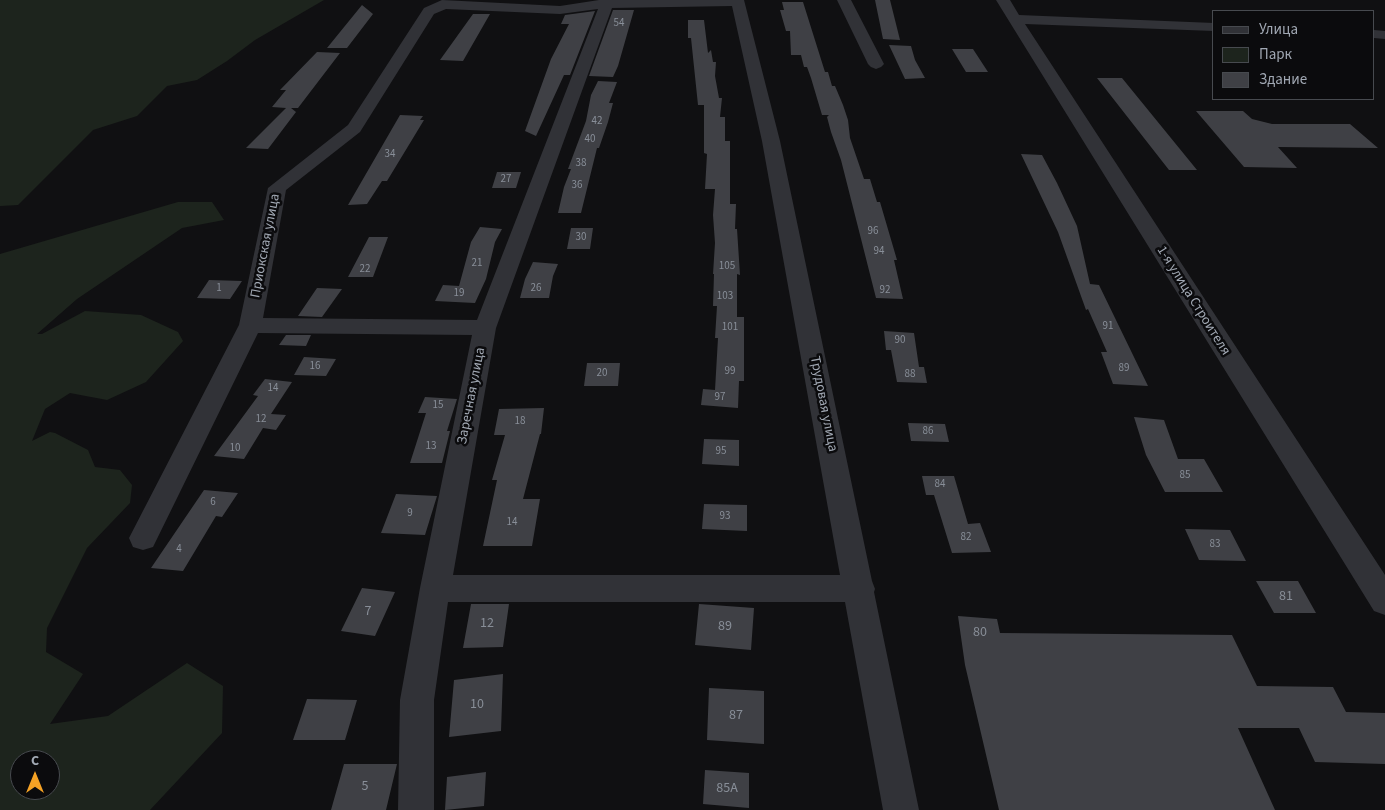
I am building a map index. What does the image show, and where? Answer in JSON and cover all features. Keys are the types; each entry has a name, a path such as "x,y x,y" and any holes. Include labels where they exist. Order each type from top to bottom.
{"street":[{"path":"844,0 876,64"},
{"name":"1-я улица Строителя","path":"1003,0 1269,422 1385,601"},
{"path":"446,2 560,10 607,2 737,1"},
{"name":"Трудовая улица","path":"737,1 771,141 860,589 901,810"},
{"name":"Приокская улица","path":"143,538 250,325 277,188 354,128 429,11 446,2"},
{"name":"Заречная улица","path":"416,810 418,700 434,588 485,328 607,2"},
{"path":"1015,19 1212,27"},
{"path":"250,325 485,328"},
{"path":"434,588 860,589"}],"green space":[{"path":"0,0 324,0 255,40 197,80 167,86 137,116 93,130 18,205 0,206"},
{"path":"178,202 212,202 224,220 182,228 77,299 37,334 42,334 85,311 141,315 178,332 183,341 146,382 107,400 70,393 45,409 32,441 50,432 55,433 88,450 95,467 120,470 132,485 130,503 87,548 47,628 46,652 83,674 50,724 108,716 187,663 223,686 222,733 150,810 0,810 0,254"}],"building":[{"path":"875,0 890,0 900,40 883,39"},
{"path":"782,2 803,2 825,72 828,72 832,86 835,86 843,105 848,120 850,138 864,179 870,179 877,202 880,202 897,260 894,260 903,299 876,298 841,160 827,117 829,115 822,115 811,78 807,67 804,67 801,55 791,55 790,31 786,31 780,10 784,10"},
{"path":"362,5 373,14 347,48 327,48"},
{"path":"613,10 634,10 618,66 613,77 589,76"},
{"path":"595,11 570,75 564,75 536,136 525,131 551,59 569,24 561,24 565,15"},
{"path":"473,14 490,14 463,61 440,60"},
{"path":"688,20 704,20 708,53 711,50 713,62 716,62 715,76 719,98 722,98 720,117 725,117 725,141 730,141 730,204 736,204 735,229 737,229 740,275 737,274 737,317 744,317 744,381 739,381 738,408 701,405 703,389 715,390 718,338 715,338 717,306 713,306 715,243 713,215 715,189 705,189 707,154 704,153 704,105 698,105 691,38 688,38"},
{"path":"889,45 911,46 915,60 925,78 905,79"},
{"path":"952,49 973,49 988,72 966,72"},
{"path":"317,52 340,53 298,108 291,108 296,112 268,149 246,148 286,108 272,107 286,90 280,90"},
{"path":"1097,78 1122,78 1197,170 1169,170"},
{"path":"598,81 617,82 609,103 613,103 599,148 597,148 581,213 558,213 564,187 571,169 568,169 586,121 591,95"},
{"path":"1196,111 1243,111 1252,119 1272,124 1350,124 1378,148 1278,147 1297,168 1244,167"},
{"path":"400,115 423,116 420,120 424,120 387,181 382,181 367,204 348,205"},
{"path":"1021,154 1042,155 1077,226 1090,284 1099,285 1148,386 1113,384 1101,352 1107,352 1088,309 1086,310 1058,232"},
{"path":"497,172 521,172 516,188 492,188"},
{"path":"480,227 502,229 495,242 486,279 475,303 435,301 443,285 459,286 471,242"},
{"path":"571,228 593,228 590,249 567,249"},
{"path":"369,237 388,237 373,277 348,277"},
{"path":"533,262 558,264 553,276 549,298 520,298 525,279"},
{"path":"209,280 242,281 230,299 197,298"},
{"path":"317,288 342,289 322,317 298,316"},
{"path":"884,331 914,333 919,367 924,367 927,383 897,382 891,350 886,350"},
{"path":"286,335 311,335 306,346 279,345"},
{"path":"304,357 336,359 326,376 294,375"},
{"path":"587,363 620,363 618,386 584,386"},
{"path":"265,379 292,382 271,414 286,415 276,430 263,428 244,459 214,456 258,396 253,395"},
{"path":"425,397 457,399 447,431 450,431 442,463 410,463 426,413 418,413"},
{"path":"544,408 541,434 523,499 540,499 532,546 483,546 497,480 492,480 505,435 494,435 499,409"},
{"path":"1134,417 1164,420 1178,459 1204,459 1223,492 1165,492 1146,455"},
{"path":"908,423 945,424 949,442 911,441"},
{"path":"704,439 739,440 739,466 702,464"},
{"path":"922,476 954,476 968,524 980,523 991,552 952,553 934,495 926,495"},
{"path":"204,490 238,493 222,517 216,516 183,571 151,568"},
{"path":"396,494 437,496 425,535 381,533"},
{"path":"704,504 747,505 747,531 702,529"},
{"path":"1185,529 1230,530 1246,561 1199,560"},
{"path":"1256,581 1298,581 1316,613 1274,613"},
{"path":"362,588 395,592 375,636 341,631"},
{"path":"471,604 509,604 503,647 463,648"},
{"path":"699,604 754,608 751,650 695,645"},
{"path":"958,616 997,619 1000,633 1232,635 1257,686 1333,687 1346,712 1385,713 1385,764 1315,762 1299,728 1238,728 1275,810 999,810 965,665"},
{"path":"503,674 501,731 449,737 454,680"},
{"path":"709,688 764,691 764,744 707,740"},
{"path":"307,699 357,700 345,740 293,740"},
{"path":"344,764 397,764 386,810 331,810"},
{"path":"705,770 749,773 749,808 703,804"},
{"path":"486,772 484,806 445,810 447,777"}]}
